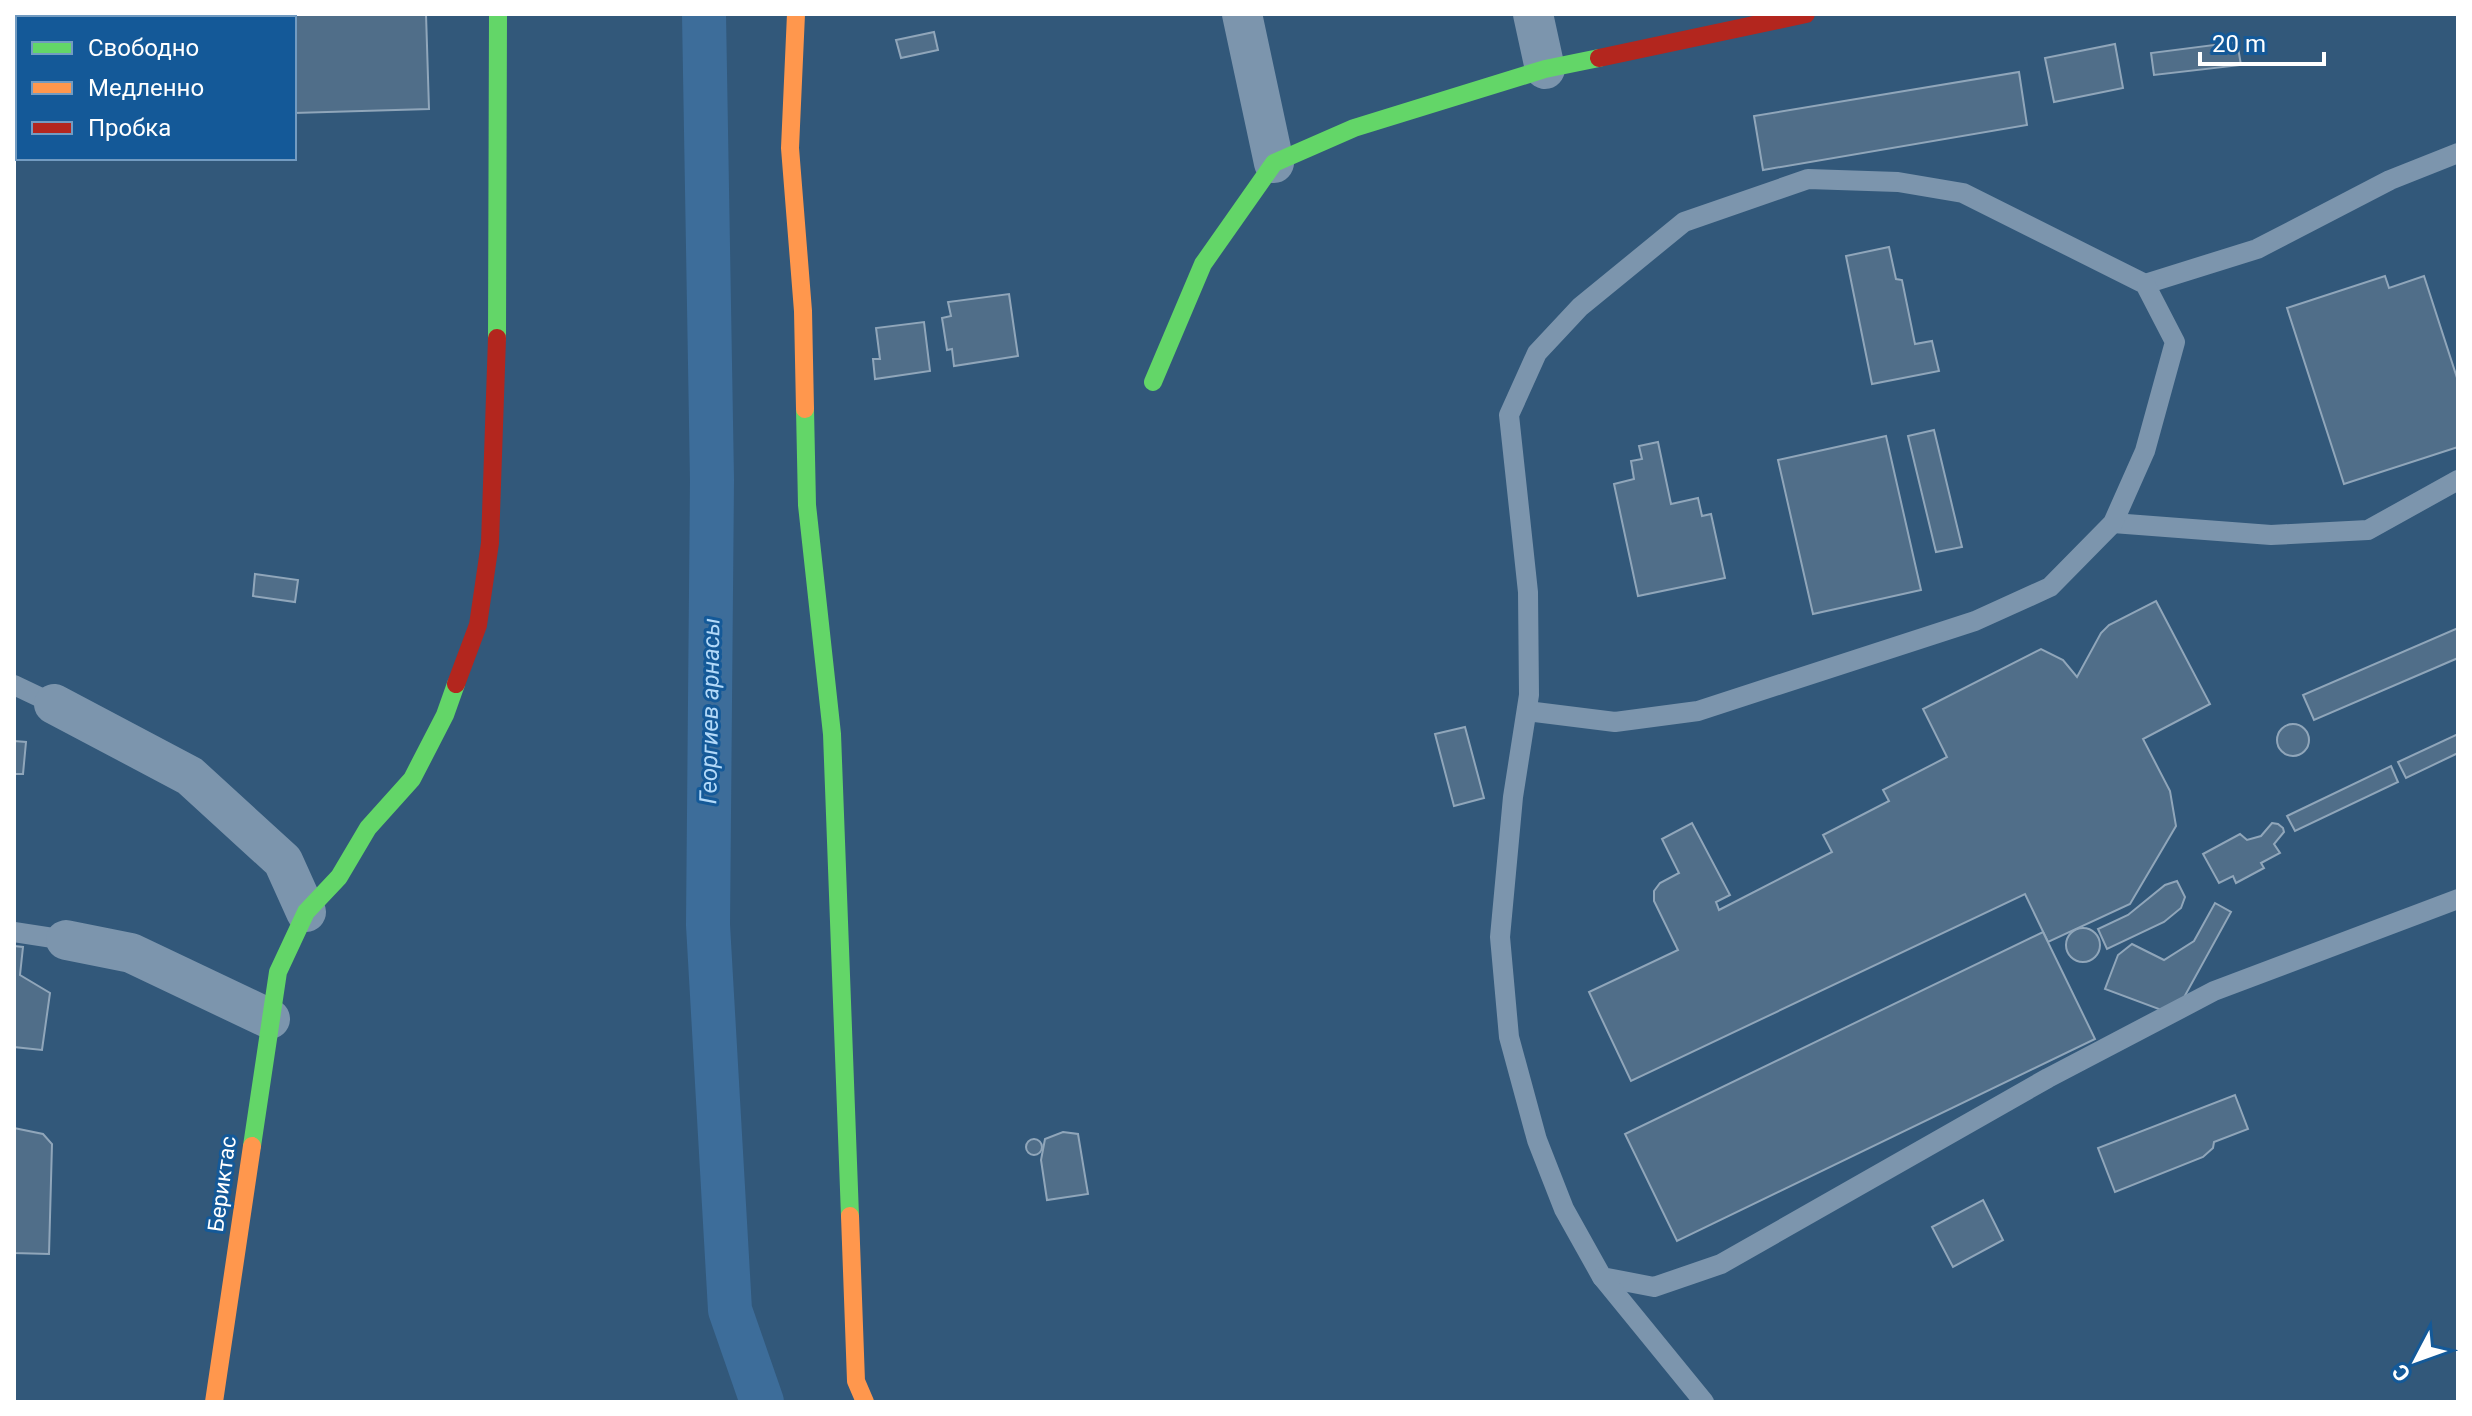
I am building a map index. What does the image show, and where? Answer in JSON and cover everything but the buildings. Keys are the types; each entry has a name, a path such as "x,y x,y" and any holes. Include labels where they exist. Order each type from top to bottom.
{"street":[{"name":"Бериктас","path":"214,1402 278,972 306,912 339,877 368,828 412,779 445,715 478,625 490,543 495,440 498,14"},
{"path":"796,14 790,148 803,311 807,505 832,734 855,1365 856,1381 865,1402"},
{"path":"1242,14 1274,163"},
{"path":"1533,14 1545,69"},
{"path":"1153,382 1203,264 1274,163 1354,128 1545,69 1806,14"},
{"path":"54,704 190,776 283,861 306,912"},
{"path":"66,940 131,953 270,1019"}],"lane":[{"path":"2145,284 2257,249 2390,180 2458,153"},
{"path":"1527,711 1615,722 1698,711 1975,621 2050,587 2113,523 2145,451 2175,342 2145,284 1963,193 1898,182 1808,179 1684,222 1580,307 1537,353 1509,415 1528,592 1527,711 1513,797 1500,937 1509,1037 1537,1140 1558,1196 1602,1277 1704,1402"},
{"path":"2113,523 2271,535 2368,530 2458,480"},
{"path":"14,685 54,704"},
{"path":"1602,1277 1654,1287 1721,1264 2048,1078 2214,991 2458,899"},
{"path":"14,932 66,940"}],"waterway":[{"name":"Георгиев арнасы","path":"704,14 712,480 708,925 730,1310 762,1402"}],"traffic: fast":[{"path":"497,338 498,14"},
{"path":"1153,382 1203,264 1274,163 1354,128 1545,69 1599,58"},
{"path":"805,409 807,505 832,734 850,1216"},
{"path":"252,1146 278,972 306,912 339,877 368,828 412,779 445,715 456,684"}],"traffic: slow":[{"path":"796,14 790,148 803,311 805,409"},
{"path":"214,1402 252,1146"},
{"path":"850,1216 856,1381 865,1402"}],"traffic: jam":[{"path":"1599,58 1806,14"},
{"path":"456,684 478,625 490,543 497,338"}]}
